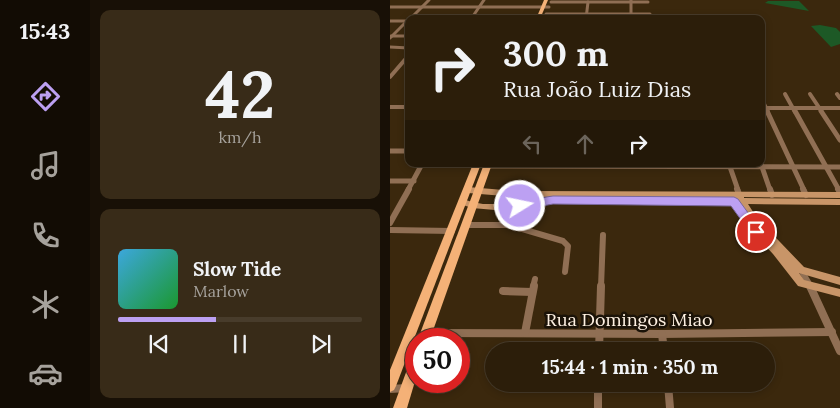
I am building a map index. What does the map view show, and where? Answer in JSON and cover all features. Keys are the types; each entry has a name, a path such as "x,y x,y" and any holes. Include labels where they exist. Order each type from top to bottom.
{"main road":[{"path":"541,15 549,1"},
{"path":"545,15 546,7"},
{"path":"428,328 466,225 469,204 468,190 476,167"},
{"path":"390,388 452,231 479,190 486,167"},
{"path":"468,190 510,194 606,198"},
{"path":"504,206 510,201 510,194"},
{"path":"737,198 772,195 840,194"},
{"path":"469,204 504,206 553,200 606,198 737,198 840,202"},
{"path":"737,198 754,220 801,270 840,281"},
{"path":"737,198 746,220 776,251 798,280 804,285 840,293"},
{"path":"400,408 405,391"}],"street":[{"path":"414,15 429,0"},
{"path":"474,15 484,0"},
{"path":"549,1 648,2"},
{"path":"631,1 631,14"},
{"path":"586,14 588,2"},
{"path":"390,7 546,7"},
{"path":"566,15 650,14"},
{"path":"390,21 405,20"},
{"path":"391,37 405,24"},
{"path":"391,37 405,36"},
{"path":"390,47 405,48"},
{"path":"390,77 405,60"},
{"path":"785,94 840,194"},
{"path":"810,94 840,140"},
{"path":"391,108 405,107"},
{"path":"765,108 840,108"},
{"path":"765,110 806,195"},
{"path":"390,151 405,152"},
{"path":"765,165 840,167"},
{"path":"390,223 421,167"},
{"path":"730,167 737,198"},
{"path":"762,167 772,195"},
{"path":"390,181 414,181"},
{"path":"466,225 508,226 563,241 568,246 565,272"},
{"path":"390,230 452,231"},
{"path":"600,342 603,234"},
{"path":"801,270 840,351"},
{"path":"525,334 535,279"},
{"path":"502,291 532,292"},
{"name":"Rua Domingos Miao","path":"470,335 832,332"},
{"path":"662,334 663,342"},
{"path":"390,388 405,388"},
{"path":"598,392 598,408"},
{"path":"669,392 670,408"}],"green space":[{"path":"768,1 799,1 809,11 765,3"},
{"path":"820,25 836,28 840,32 840,44 831,47 811,26"}],"route":[{"path":"520,206 553,200 734,202 756,232"}]}
